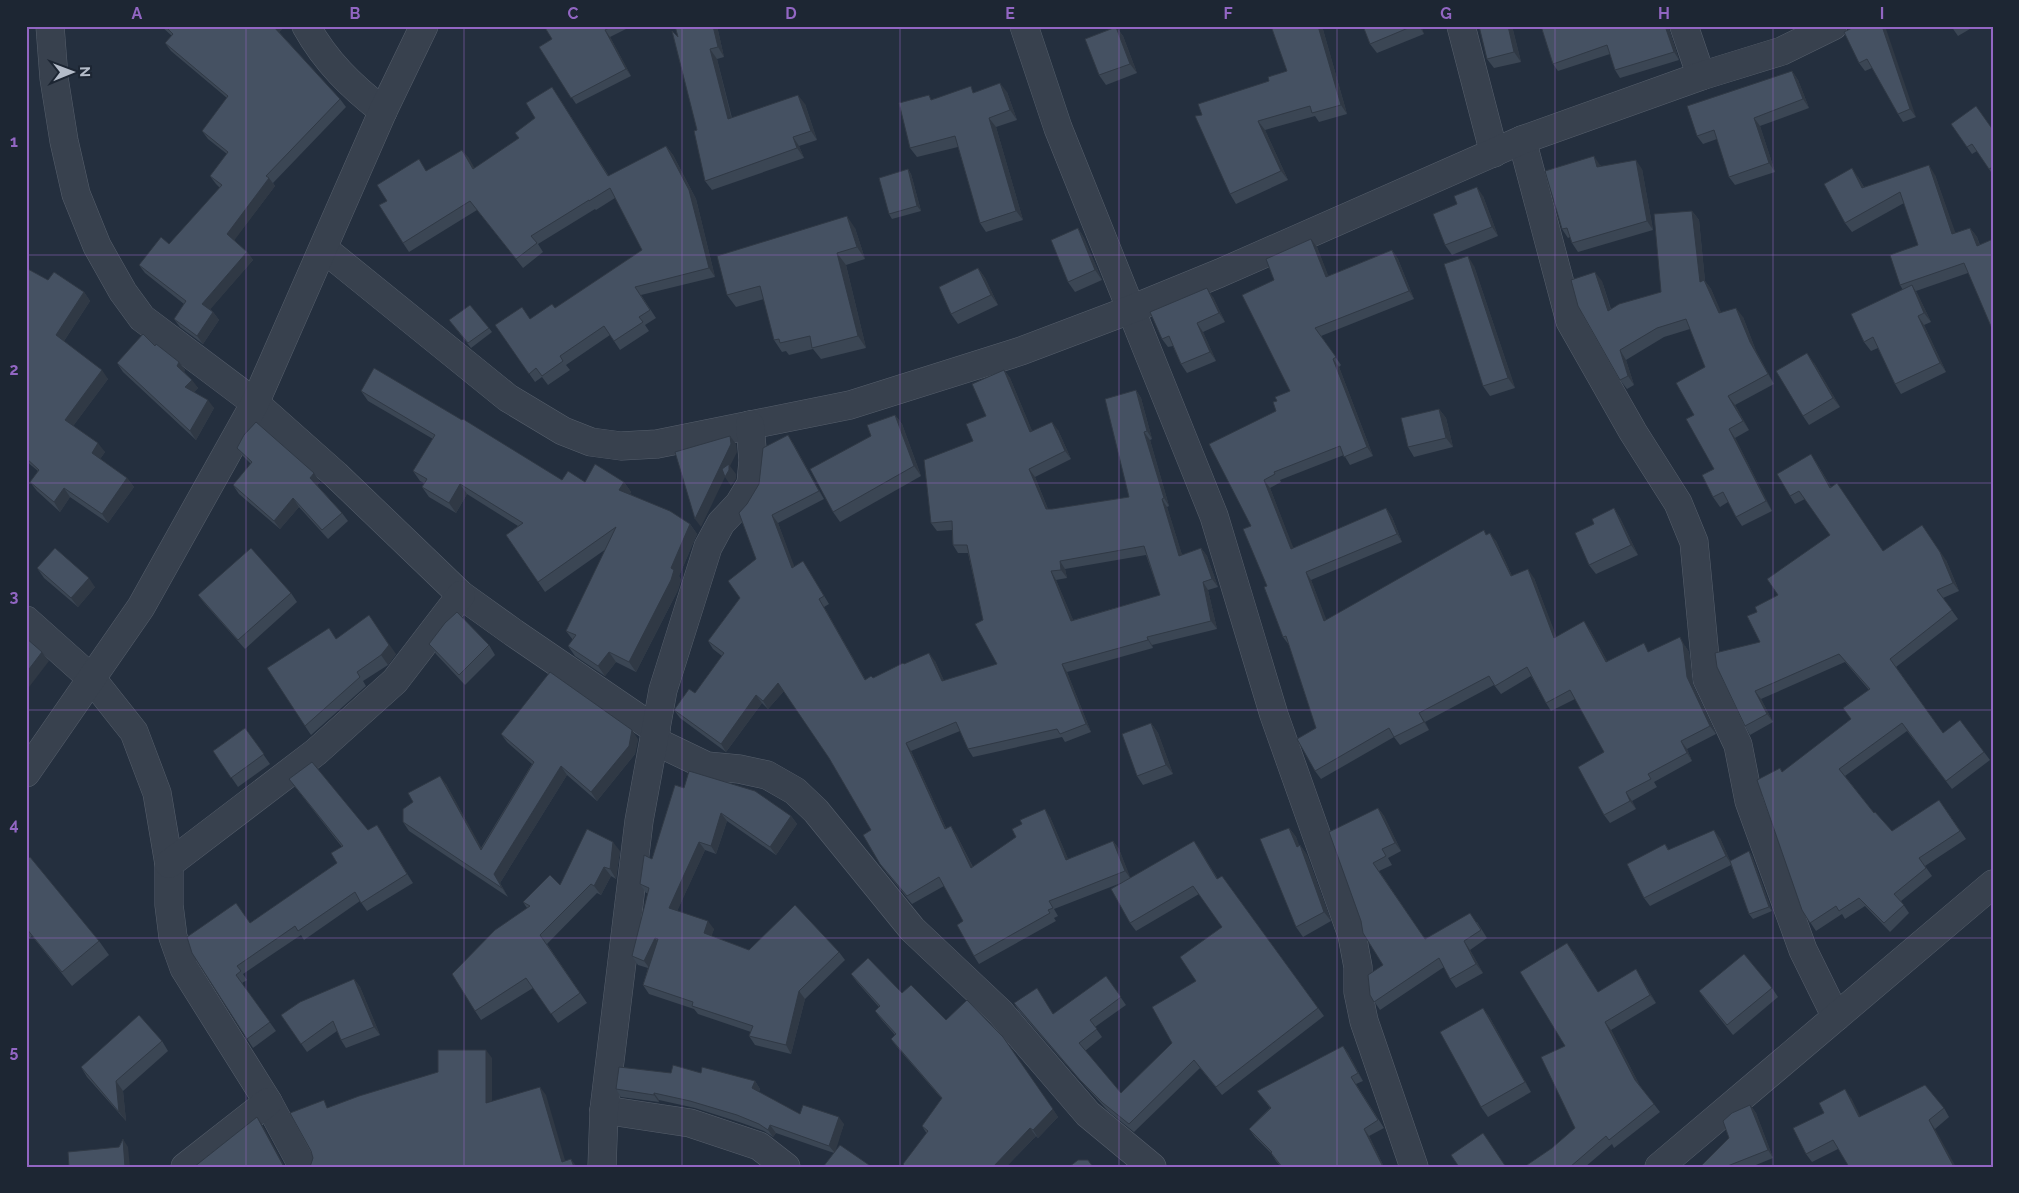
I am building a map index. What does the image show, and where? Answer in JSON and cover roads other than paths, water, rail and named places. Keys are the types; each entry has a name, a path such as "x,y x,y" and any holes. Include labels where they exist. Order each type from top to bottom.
{"street":[{"path":"50,26 54,78 64,141 76,194 97,246 123,292 142,318 255,403 336,475 461,595 656,735 707,766 740,769 767,776 795,791 816,811 912,929 1000,1012 1088,1114 1152,1167"},
{"path":"306,26 316,45 351,85 382,111"},
{"path":"26,773 141,607 255,403 324,249 382,111 424,26"},
{"path":"1024,26 1058,128 1214,516 1274,715 1352,935 1358,967 1358,992 1364,1021 1414,1167"},
{"path":"1461,26 1494,153"},
{"path":"1684,26 1701,76"},
{"path":"324,249 508,398 563,431 591,442 621,446 657,444 850,406 1021,350 1132,309 1220,273 1522,140 1701,76 1782,51 1833,26"},
{"path":"1522,140 1570,321 1633,432 1678,503 1694,542 1707,678 1738,744 1749,802 1803,950 1836,1017"},
{"path":"602,1167 604,1110 639,821 663,690 708,547 721,523 739,504 751,484 753,460 750,425"},
{"path":"169,864 316,752 395,681 461,595"},
{"path":"28,618 92,679 134,732 157,793 169,864 169,906 173,937 184,968 268,1102 303,1167"},
{"path":"1659,1167 1993,884"},
{"path":"185,1167 268,1102"},
{"path":"604,1110 690,1122 759,1146 786,1167"}]}
